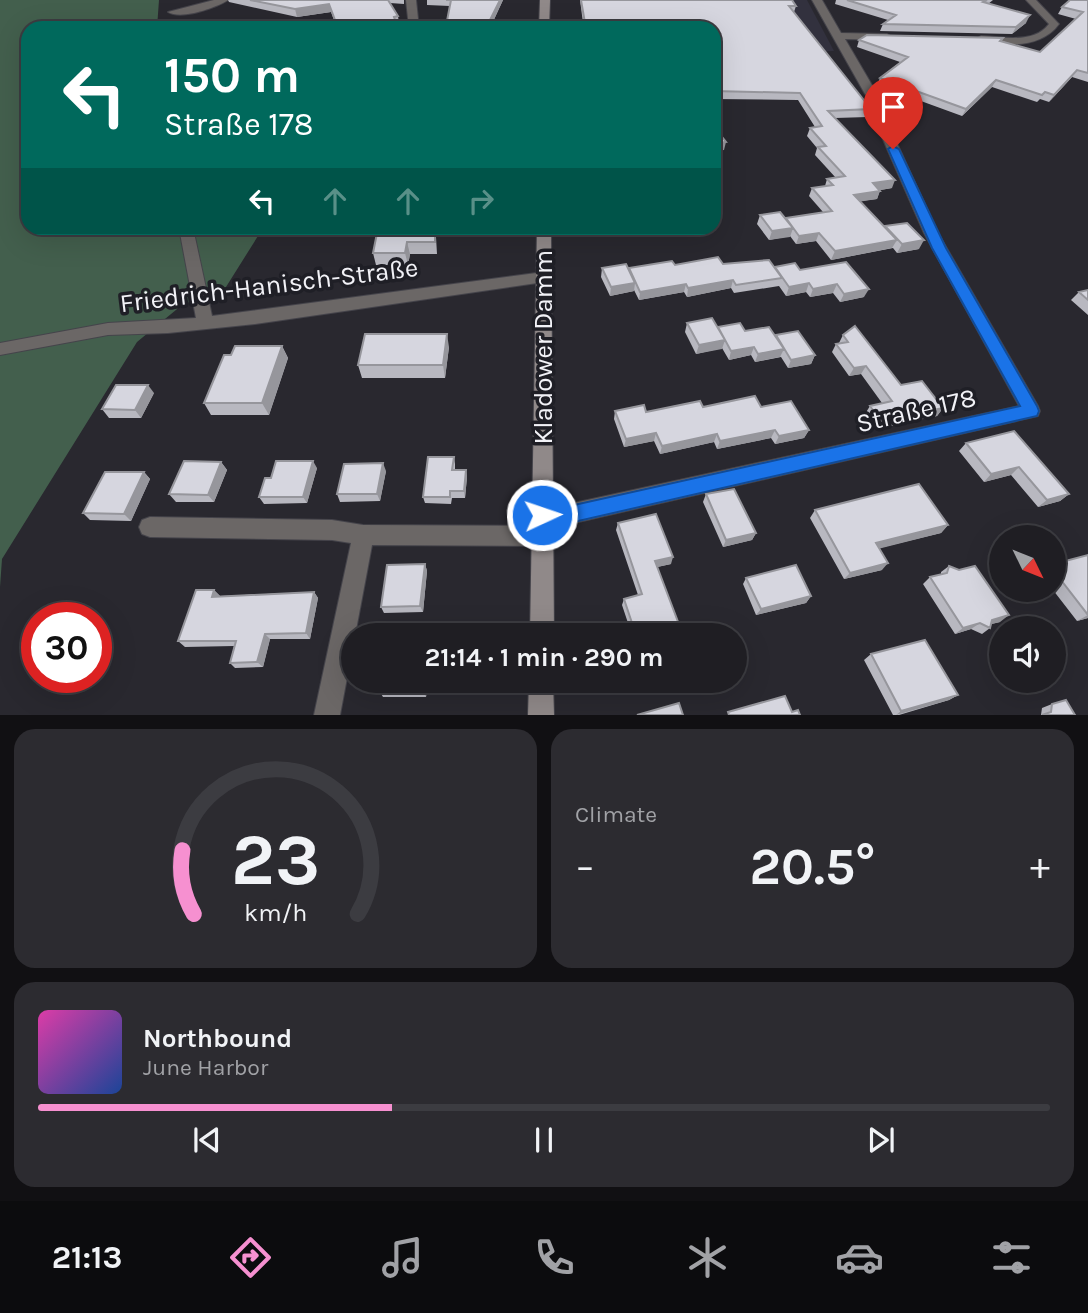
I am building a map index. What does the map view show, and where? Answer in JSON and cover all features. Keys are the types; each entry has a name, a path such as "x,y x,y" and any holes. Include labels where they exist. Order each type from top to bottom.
{"main road":[{"path":"544,21 545,0"},
{"name":"Kladower Damm","path":"542,623 544,235"},
{"path":"541,693 541,715"}],"street":[{"path":"174,0 172,16 223,0"},
{"path":"411,0 413,21"},
{"path":"817,0 838,36 894,37"},
{"path":"973,39 1015,40 1045,34 1054,24 1031,0"},
{"name":"Straße 178","path":"542,525 574,513 1031,411 936,244 884,128 894,113 871,94 838,36"},
{"path":"187,235 205,322"},
{"name":"Friedrich-Hanisch-Straße","path":"0,349 128,327 168,327 255,318 544,277"},
{"path":"150,527 332,530 363,535 542,525"},
{"path":"327,715 363,535"}],"shaded area":[{"path":"776,0 807,0 834,51 806,52"}],"green space":[{"path":"0,0 159,0 158,21 21,21 21,235 259,235 226,287 182,305 137,342 2,559 0,587"}],"building":[{"path":"250,0 388,0 398,16 394,17 395,21 335,21 329,4 295,9"},
{"path":"451,0 500,0 490,20 447,21"},
{"path":"581,0 792,0 796,6 789,6 871,109 828,111 895,180 873,183 880,191 854,195 897,240 835,251 819,233 799,236 786,218 832,211 812,188 833,185 827,179 845,176 818,147 826,146 810,128 822,126 800,93 721,91 721,21 585,21"},
{"path":"847,0 987,0 983,2 1030,15 1016,27 883,24 896,15"},
{"path":"1070,0 1088,0 1088,73 1077,70 1054,95 1045,92 1042,95 996,80 966,109 880,78 908,57 859,40 867,35 1003,38 1000,41 1040,52 1083,12 1062,7"},
{"path":"780,212 793,228 772,231 760,215"},
{"path":"907,223 924,240 902,244 885,226"},
{"path":"377,235 435,235 435,242 407,242 405,253 373,253"},
{"path":"718,257 723,264 769,260 782,278 736,285 733,280 688,288 686,284 640,292 629,268 672,261 675,265"},
{"path":"846,262 869,289 844,294 837,284 813,289 809,283 789,287 775,267 795,263 800,270"},
{"path":"626,264 635,283 611,287 602,268"},
{"path":"1088,290 1088,300 1079,292"},
{"path":"712,318 725,340 699,345 687,323"},
{"path":"740,323 745,331 769,327 784,349 758,354 754,347 731,351 718,327"},
{"path":"855,326 901,385 922,381 943,408 881,421 870,406 892,401 866,366 854,368 836,344 848,342 843,335"},
{"path":"798,331 815,355 791,360 776,335"},
{"path":"365,334 447,334 443,365 358,365"},
{"path":"235,346 282,346 262,403 204,403 224,355 231,355"},
{"path":"116,385 148,385 135,410 102,409"},
{"path":"755,396 761,407 791,401 809,430 779,436 775,430 720,441 717,434 662,446 656,433 626,439 615,411 644,405 646,412 700,401 703,407"},
{"path":"1014,431 1069,494 1047,500 1019,467 991,474 966,443"},
{"path":"428,457 454,457 452,470 466,470 464,491 450,491 450,497 423,497"},
{"path":"184,461 221,462 208,495 169,494"},
{"path":"276,461 313,461 303,497 259,497 265,478 271,478"},
{"path":"383,463 377,494 337,494 344,464"},
{"path":"105,472 144,472 124,514 83,513"},
{"path":"919,484 948,525 876,543 888,563 850,573 815,510"},
{"path":"734,489 756,533 726,540 706,494"},
{"path":"656,514 673,557 655,561 678,623 632,623 624,599 642,594 618,523"},
{"path":"1088,555 1088,615 1066,587 1066,561"},
{"path":"425,564 420,606 381,607 387,565"},
{"path":"796,565 811,596 761,609 746,578"},
{"path":"949,566 959,570 975,566 989,586 989,602 1000,602 1009,615 989,616 989,628 980,623 963,628 930,577 947,573"},
{"path":"196,590 214,590 212,597 314,592 306,633 265,634 257,662 230,663 236,641 178,641"},
{"path":"925,640 958,695 901,711 871,654"},
{"path":"785,696 792,712 798,710 800,715 729,715 728,712"},
{"path":"1066,700 1075,715 1042,715 1051,712 1052,704"},
{"path":"679,703 683,715 637,715"}],"route":[{"path":"542,515 574,513 1031,411 931,233 893,149"}]}
